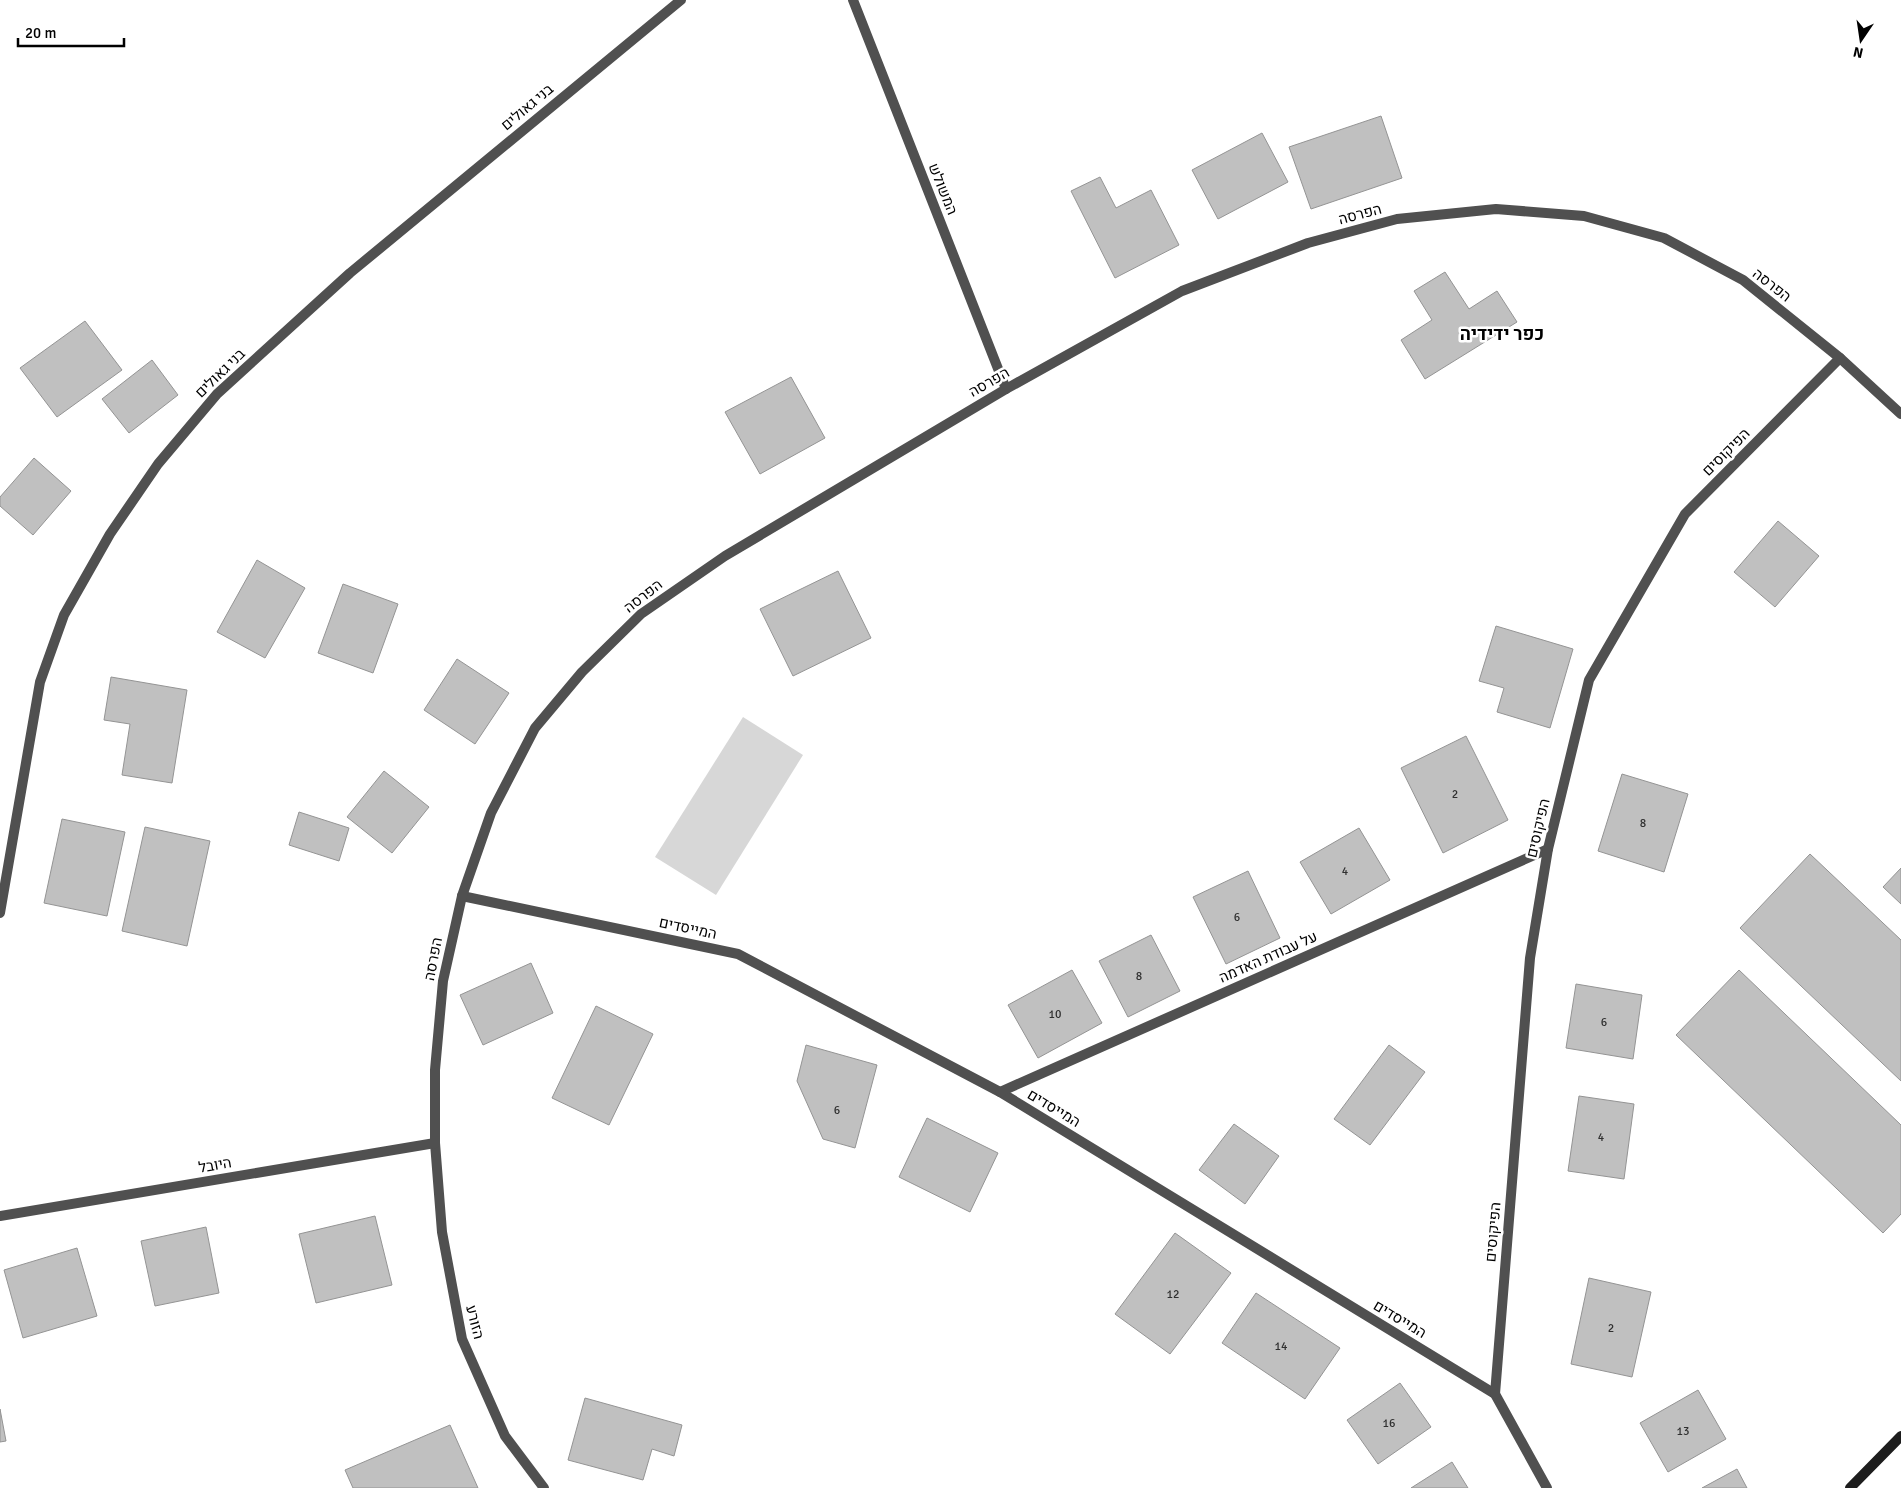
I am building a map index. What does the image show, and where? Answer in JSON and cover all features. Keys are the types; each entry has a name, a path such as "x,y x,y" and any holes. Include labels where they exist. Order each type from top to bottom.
{"main road":[{"path":"1850,1488 1901,1436"}],"street":[{"name":"בני גאולים","path":"0,913 40,682 64,615 110,534 158,464 217,394 350,273 681,0"},
{"name":"המשולש","path":"853,0 1006,389"},
{"name":"הפרסה","path":"435,1143 435,1070 444,982 462,896 491,813 534,728 582,672 641,614 725,556 1006,389 1182,290 1308,243 1397,219 1496,209 1584,216 1664,238 1743,280 1840,358 1901,414"},
{"name":"הפיקוסים","path":"1495,1394 1530,958 1548,849 1589,680 1685,514 1840,358"},
{"name":"על עבודת האדמה","path":"1000,1092 1548,849"},
{"name":"המייסדים","path":"462,896 738,954 1000,1092 1495,1394 1547,1488"},
{"name":"היובל","path":"0,1216 435,1143"},
{"name":"הזורע","path":"435,1143 442,1232 462,1339 505,1436 544,1488"}],"shaded area":[{"path":"743,717 803,755 716,895 655,857"}],"building":[{"path":"1381,116 1402,178 1311,209 1289,147"},
{"path":"1262,133 1288,182 1218,219 1192,170"},
{"path":"1100,177 1116,208 1151,190 1179,245 1115,278 1071,191"},
{"path":"1445,272 1469,309 1497,291 1517,322 1425,379 1401,340 1432,320 1414,291"},
{"path":"85,321 122,370 57,417 20,368"},
{"path":"152,360 178,395 129,433 102,399"},
{"path":"791,377 825,438 760,474 725,412"},
{"path":"34,458 71,491 33,535 0,506 0,497"},
{"path":"1778,521 1819,556 1775,607 1734,572"},
{"path":"257,560 305,588 265,658 217,632"},
{"path":"838,571 871,638 793,676 760,609"},
{"path":"343,584 398,604 373,673 318,653"},
{"path":"1496,626 1573,649 1550,728 1497,712 1504,688 1479,681"},
{"path":"457,659 509,693 475,744 424,710"},
{"path":"111,677 187,690 172,783 122,775 130,724 104,720"},
{"path":"1466,736 1508,820 1443,853 1401,768"},
{"path":"384,771 429,807 392,853 347,817"},
{"path":"1622,774 1688,794 1664,872 1598,851"},
{"path":"299,812 349,828 339,861 289,845"},
{"path":"62,819 125,832 107,916 44,903"},
{"path":"145,827 210,841 187,946 122,931"},
{"path":"1359,828 1390,880 1331,914 1300,862"},
{"path":"1810,854 1901,940 1901,1081 1740,928"},
{"path":"1901,868 1901,904 1883,887"},
{"path":"1248,871 1280,938 1226,964 1193,897"},
{"path":"1151,935 1180,991 1128,1017 1099,961"},
{"path":"531,963 553,1013 483,1045 460,995"},
{"path":"1072,970 1102,1023 1038,1058 1008,1005"},
{"path":"1739,970 1901,1125 1901,1214 1883,1233 1676,1035"},
{"path":"1576,984 1642,995 1633,1059 1566,1048"},
{"path":"596,1006 653,1034 609,1125 552,1098"},
{"path":"806,1045 877,1065 855,1148 823,1139 797,1081"},
{"path":"1389,1045 1425,1072 1370,1145 1334,1119"},
{"path":"1579,1096 1634,1104 1624,1179 1568,1171"},
{"path":"927,1118 998,1153 970,1212 899,1177"},
{"path":"1234,1124 1279,1156 1245,1204 1199,1170"},
{"path":"375,1216 392,1285 316,1303 299,1234"},
{"path":"206,1227 219,1293 155,1306 141,1241"},
{"path":"1175,1233 1231,1273 1170,1354 1115,1314"},
{"path":"77,1248 97,1316 23,1338 4,1270"},
{"path":"1589,1278 1651,1292 1632,1377 1571,1364"},
{"path":"1256,1293 1340,1348 1305,1399 1222,1343"},
{"path":"1400,1383 1431,1427 1378,1464 1347,1420"},
{"path":"1698,1390 1726,1439 1668,1472 1640,1423"},
{"path":"585,1398 682,1425 674,1456 652,1449 643,1480 568,1460"},
{"path":"0,1409 6,1441 0,1442"},
{"path":"450,1425 478,1488 353,1488 345,1470"},
{"path":"1452,1462 1468,1488 1411,1488"},
{"path":"1737,1469 1747,1488 1702,1488"}],"district":[{"name":"כפר ידידיה","path":"1502,334"}]}
